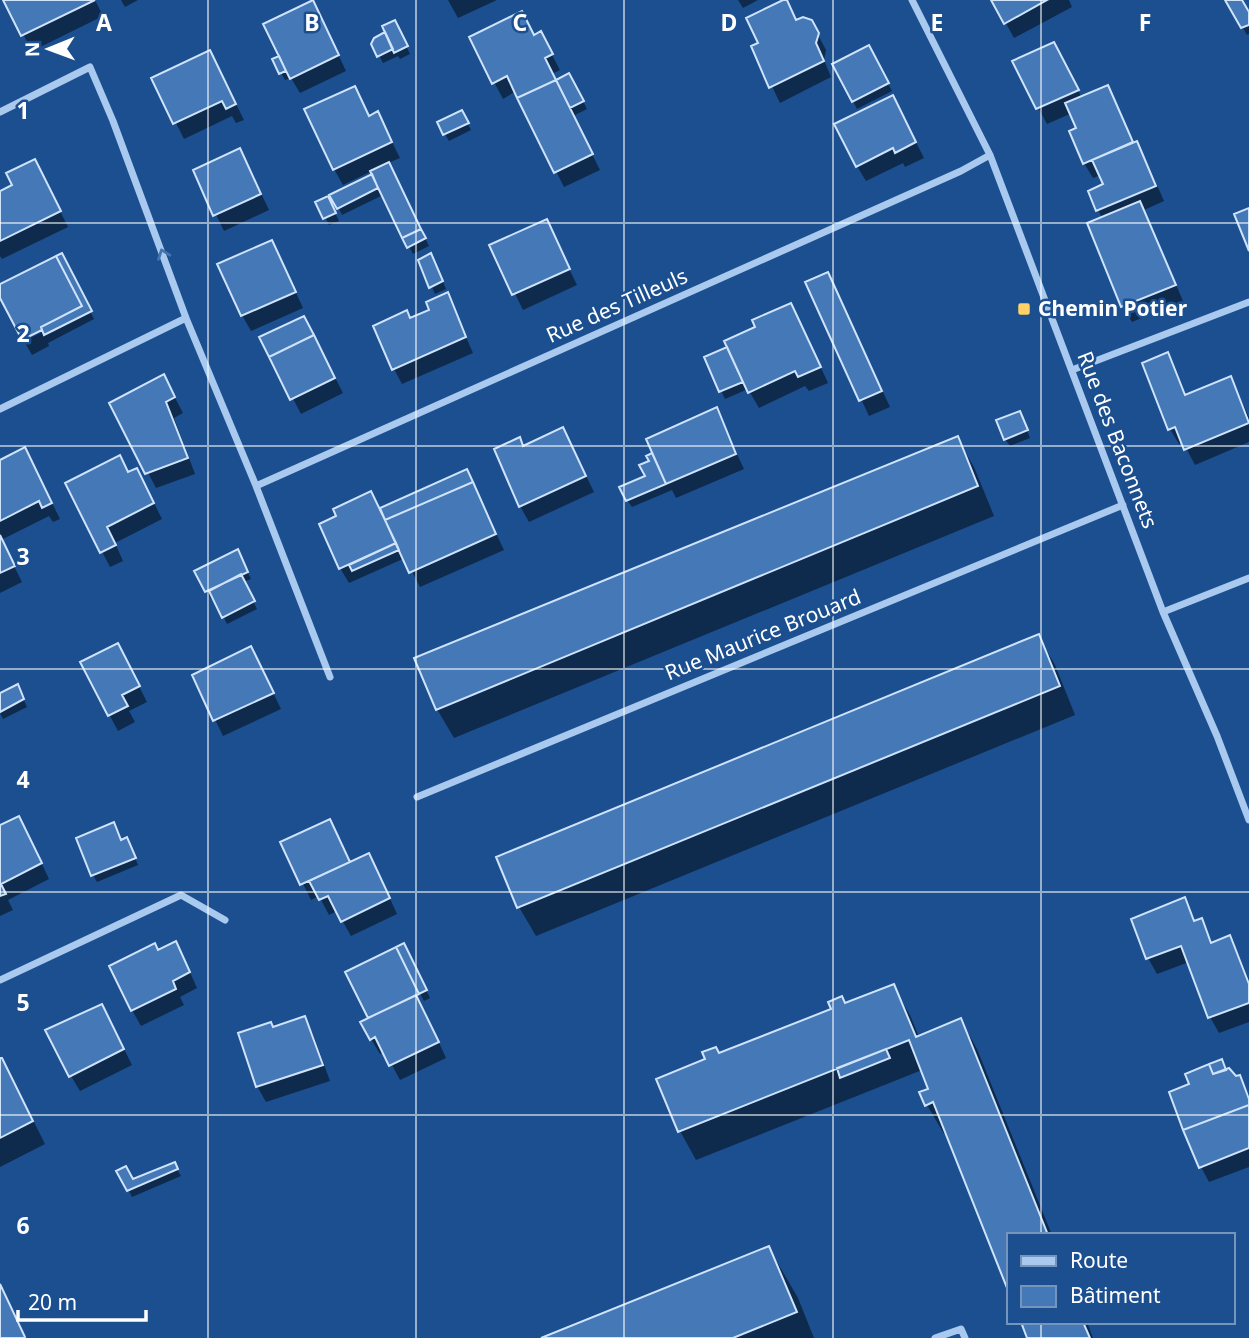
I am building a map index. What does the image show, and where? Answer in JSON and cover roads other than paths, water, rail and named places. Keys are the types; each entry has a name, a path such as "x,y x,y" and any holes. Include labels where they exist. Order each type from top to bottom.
{"street":[{"name":"Rue des Baconnets","path":"912,0 990,155 1163,612 1217,736 1249,820"},
{"path":"0,113 90,67 113,121 186,318 256,486 330,677"},
{"name":"Rue des Tilleuls","path":"256,486 961,171 990,155"},
{"path":"1072,370 1249,302"},
{"path":"0,409 186,318"},
{"name":"Rue Maurice Brouard","path":"416,797 1124,505"},
{"path":"1163,612 1249,578"},
{"path":"0,980 181,895 225,920"},
{"path":"935,1338 961,1329 965,1338"}],"place":[{"name":"Chemin Potier","path":"1024,309"}]}
